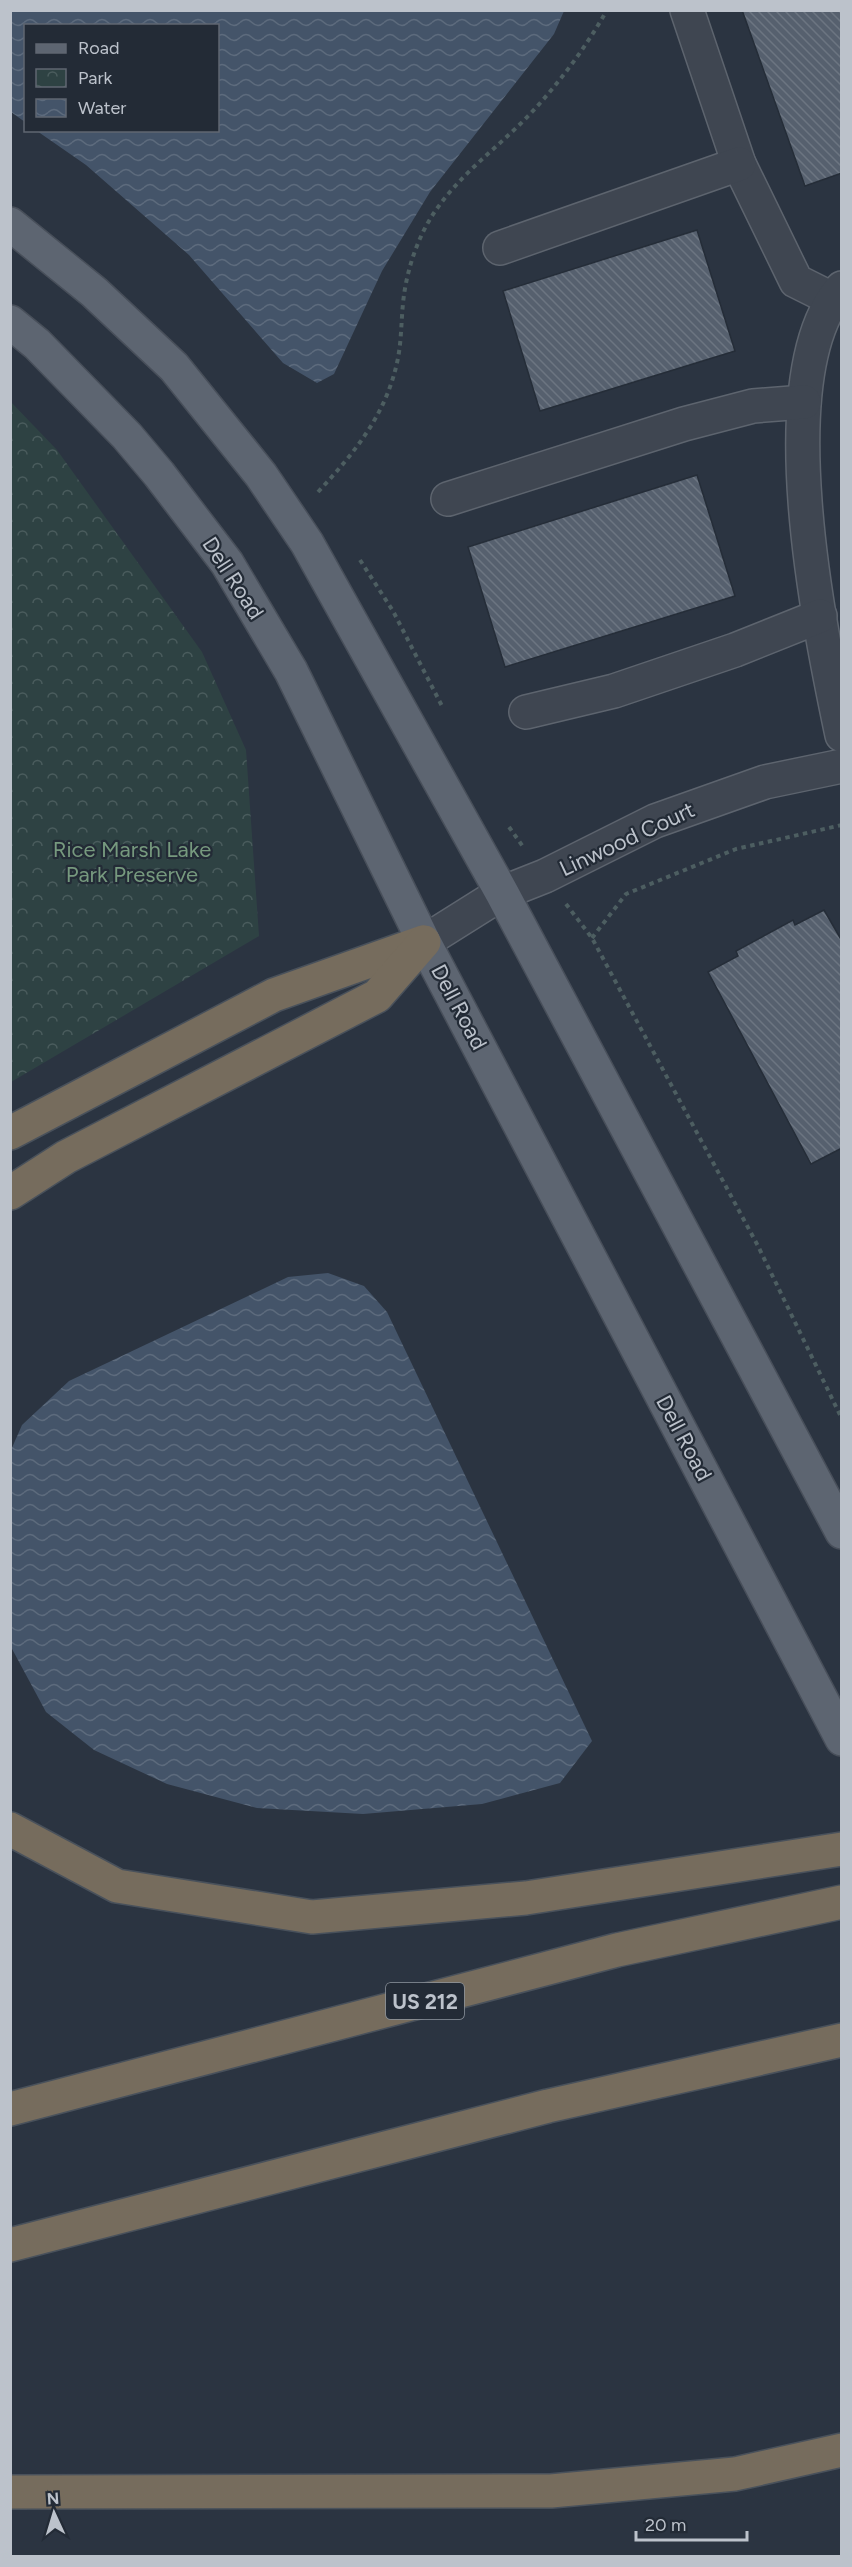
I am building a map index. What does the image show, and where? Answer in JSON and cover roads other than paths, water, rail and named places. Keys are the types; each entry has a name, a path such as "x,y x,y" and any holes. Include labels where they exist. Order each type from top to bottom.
{"highway":[{"path":"10,1133 274,995 424,942"},
{"path":"10,1193 77,1151 377,996 424,942"},
{"path":"10,1829 117,1886 312,1917 526,1898 842,1849"},
{"name":"US 212","path":"10,2109 617,1950 842,1902"},
{"path":"10,2245 548,2106 842,2040"},
{"path":"10,2492 550,2491 735,2474 842,2450"}],"main road":[{"path":"10,224 94,292 174,367 261,475 307,543 502,893 842,1532"},
{"name":"Dell Road","path":"10,322 37,344 127,436 227,563 291,671 424,942 837,1731"}],"street":[{"path":"687,10 739,164 796,281 837,294 814,340 804,385 802,454 809,552 842,735"},
{"path":"500,248 739,164"},
{"path":"448,499 684,424 753,406 804,402"},
{"path":"526,712 614,691 735,650 820,616"},
{"name":"Linwood Court","path":"424,942 502,893 545,876 655,821 765,782 842,766"}],"water":[{"path":"11,10 564,10 554,34 430,192 382,271 334,374 317,383 283,363 189,255 86,165 38,132 219,132 219,24 24,24 24,121 11,112"},
{"path":"328,1273 364,1286 387,1312 592,1741 560,1783 482,1804 363,1814 257,1808 167,1784 94,1750 46,1712 11,1647 11,1450 22,1425 69,1381 288,1277"}],"park label":[{"name":"Rice Marsh Lake Park Preserve","path":"132,862"}]}
